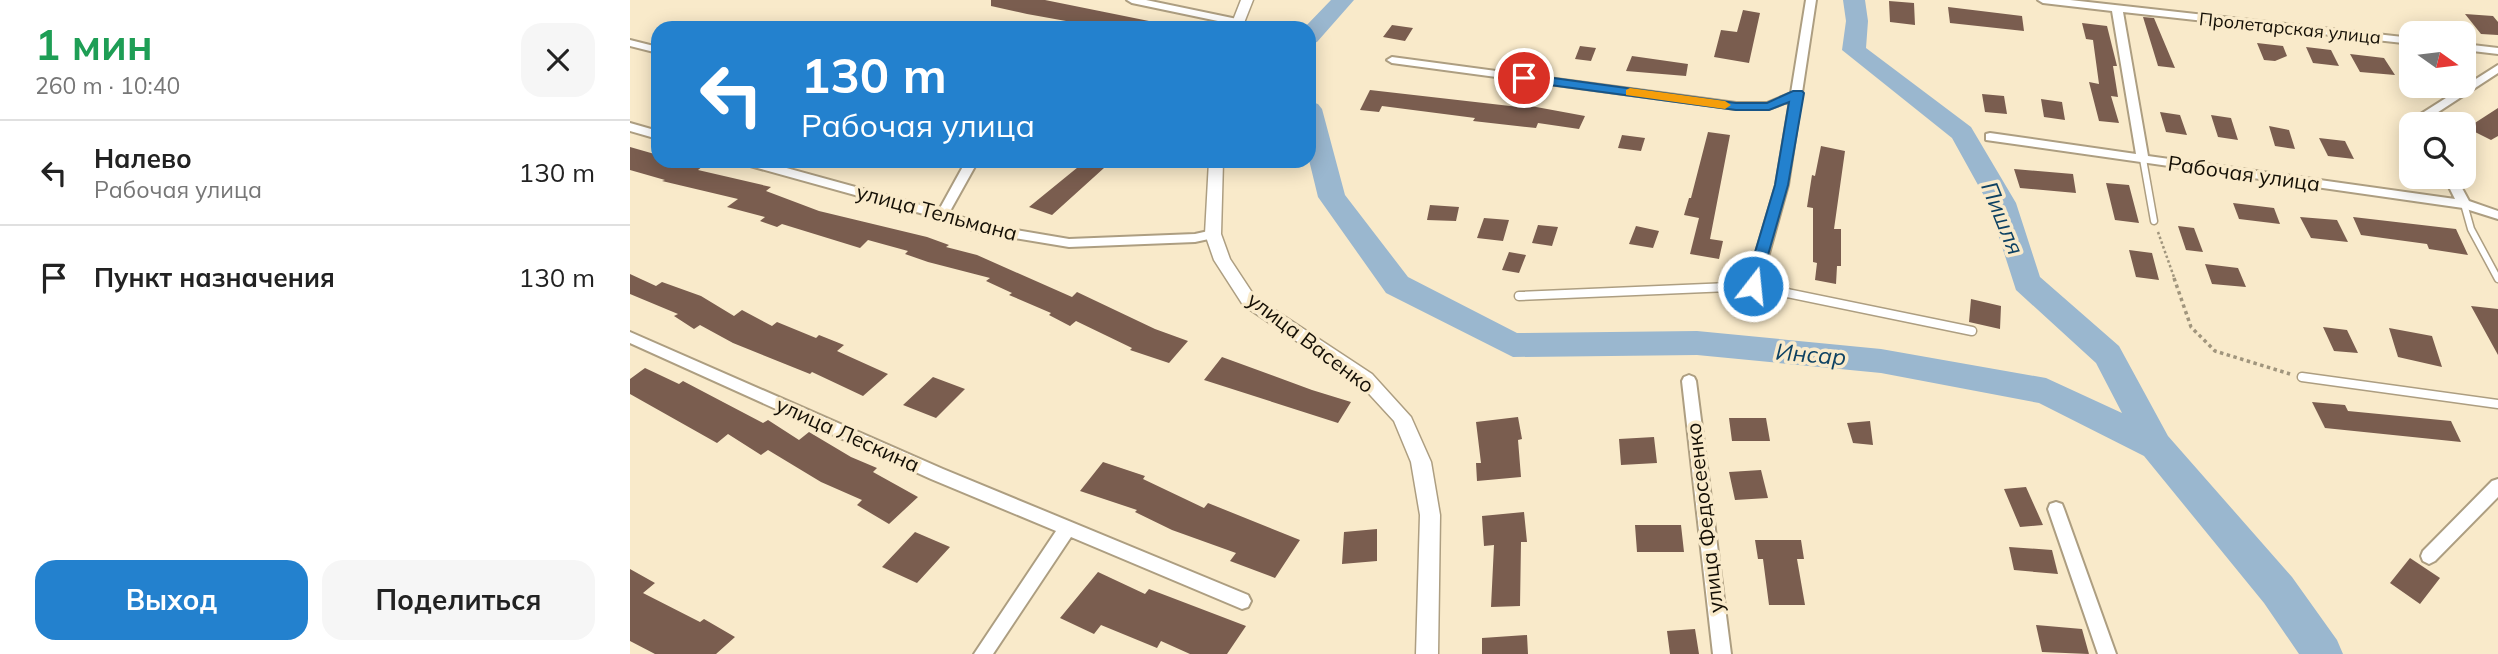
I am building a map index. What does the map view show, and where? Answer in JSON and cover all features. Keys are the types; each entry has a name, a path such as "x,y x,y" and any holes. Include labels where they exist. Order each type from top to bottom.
{"street":[{"path":"1132,0 1219,21"},
{"path":"1238,21 1247,0"},
{"path":"1753,286 1782,185 1811,0"},
{"name":"Пролетарская улица","path":"2043,0 2399,40"},
{"path":"2117,9 2143,159"},
{"path":"630,43 651,48"},
{"path":"2476,48 2498,51"},
{"path":"1392,60 1736,106 1769,106 1797,93"},
{"path":"2431,112 2498,68"},
{"path":"630,127 651,133"},
{"name":"Рабочая улица","path":"1990,137 2464,204 2498,215"},
{"name":"улица Тельмана","path":"772,168 942,215 979,228 1069,243 1195,239 1213,234"},
{"path":"942,215 968,168"},
{"path":"1213,234 1216,168"},
{"path":"2456,189 2464,204"},
{"name":"улица Васенко","path":"1213,234 1222,260 1249,301 1366,379 1402,417 1421,462 1430,515 1427,654"},
{"name":"улица Лескина","path":"630,337 1068,529 1242,601"},
{"name":"улица Федосеенко","path":"1689,381 1722,654"},
{"path":"2430,556 2498,486"},
{"path":"2056,509 2107,654"},
{"path":"983,654 1068,529"}],"lane":[{"path":"2143,159 2154,221"},
{"path":"2464,204 2471,229 2498,279"},
{"path":"1519,296 1753,286 1972,331"},
{"path":"2302,377 2498,404"}],"path":[{"path":"2154,221 2191,327 2215,351 2302,377"}],"building":[{"path":"991,0 1045,0 1149,21 1066,21 991,6"},
{"path":"1889,1 1914,3 1915,25 1890,22"},
{"path":"1948,7 2022,16 2024,31 1950,23"},
{"path":"1743,10 1760,13 1749,63 1714,57 1721,30 1737,32"},
{"path":"2465,14 2493,16 2498,22 2498,35 2481,34 2476,28 2476,21 2471,21"},
{"path":"2143,17 2154,18 2175,68 2158,66"},
{"path":"2082,23 2107,26 2117,66 2113,66 2118,97 2111,96 2119,123 2099,121 2089,82 2099,84 2093,40 2086,39"},
{"path":"1392,25 1413,28 1405,41 1383,37"},
{"path":"2257,43 2283,46 2287,56 2275,61 2264,60"},
{"path":"1580,46 1596,48 1591,61 1575,59"},
{"path":"2306,47 2331,50 2339,66 2313,63"},
{"path":"2350,54 2384,58 2395,75 2360,72"},
{"path":"1632,56 1688,64 1686,76 1626,71"},
{"path":"1370,90 1519,107 1520,104 1585,116 1579,129 1538,123 1536,128 1382,106 1379,112 1360,110"},
{"path":"1982,94 2004,96 2007,114 1985,112"},
{"path":"2041,99 2062,102 2065,120 2044,117"},
{"path":"2498,108 2498,136 2491,140 2476,132 2476,122"},
{"path":"2160,112 2180,115 2187,135 2166,132"},
{"path":"2211,115 2231,118 2238,140 2218,137"},
{"path":"2269,126 2289,130 2295,149 2275,146"},
{"path":"1708,132 1730,135 1710,239 1723,241 1719,259 1690,254 1699,218 1684,215"},
{"path":"1622,135 1645,138 1641,151 1618,148"},
{"path":"2319,138 2345,141 2354,159 2328,156"},
{"path":"1821,146 1845,151 1834,229 1841,229 1841,266 1837,266 1836,284 1815,280 1817,263 1813,262 1813,208 1807,207 1812,175 1815,176"},
{"path":"630,147 651,153 651,168 700,168 698,170 771,187 766,191 819,211 927,237 949,245 946,247 977,255 1072,297 1077,292 1155,329 1188,341 1169,363 1130,350 1132,348 1076,321 1070,326 1049,315 1051,313 1009,295 1012,293 986,281 990,278 928,262 905,254 908,251 868,240 860,248 782,224 777,227 760,221 765,217 727,207 738,199 662,181 665,180 630,170"},
{"path":"1077,168 1104,168 1052,215 1029,207"},
{"path":"2014,169 2073,174 2076,193 2020,188"},
{"path":"2106,183 2129,185 2139,223 2115,220"},
{"path":"2233,203 2274,208 2280,224 2239,219"},
{"path":"1430,205 1459,207 1456,221 1427,220"},
{"path":"2300,217 2337,220 2348,242 2311,238"},
{"path":"2353,217 2456,229 2468,255 2429,249 2427,244 2361,235"},
{"path":"1484,218 1509,220 1503,241 1477,238"},
{"path":"1538,225 1558,227 1552,246 1532,243"},
{"path":"1636,226 1659,231 1653,248 1629,244"},
{"path":"2178,226 2194,228 2203,252 2186,250"},
{"path":"2129,250 2152,253 2159,280 2136,277"},
{"path":"1509,252 1526,255 1519,273 1502,270"},
{"path":"2205,264 2238,268 2246,287 2212,284"},
{"path":"630,274 656,286 662,282 701,296 734,316 742,310 772,326 777,322 816,338 819,335 844,345 837,351 888,374 863,396 812,372 810,374 733,343 700,325 694,329 674,316 678,314 630,294"},
{"path":"1971,299 2001,306 2000,329 1969,322"},
{"path":"2471,306 2498,309 2498,355"},
{"path":"2323,327 2347,330 2358,353 2334,351"},
{"path":"2389,328 2432,336 2442,367 2398,357"},
{"path":"1222,357 1351,402 1338,423 1204,380"},
{"path":"645,368 679,384 683,381 763,423 768,420 799,440 809,432 851,457 877,468 873,472 918,497 889,524 857,505 862,500 821,482 768,450 761,455 728,434 717,443 630,394 630,379"},
{"path":"933,377 965,389 936,418 903,405"},
{"path":"2312,402 2345,405 2348,411 2451,421 2461,442 2325,428"},
{"path":"1518,417 1522,439 1518,440 1521,477 1477,481 1476,463 1481,463 1476,422"},
{"path":"1729,418 1766,418 1770,441 1732,441"},
{"path":"1870,421 1873,445 1853,443 1847,423"},
{"path":"1654,437 1657,463 1621,465 1619,439"},
{"path":"1103,462 1145,476 1143,479 1204,508 1208,503 1300,540 1275,578 1230,561 1236,553 1172,530 1135,512 1137,510 1080,491"},
{"path":"1761,470 1768,498 1735,500 1729,472"},
{"path":"2026,487 2043,525 2020,527 2004,489"},
{"path":"1524,512 1527,542 1521,542 1520,606 1491,607 1494,545 1484,546 1482,516"},
{"path":"1635,525 1681,525 1684,552 1637,552"},
{"path":"1377,529 1377,561 1342,564 1344,532"},
{"path":"915,532 950,547 917,583 882,567"},
{"path":"1755,540 1801,540 1804,559 1797,559 1805,605 1769,605 1763,559 1758,559"},
{"path":"2009,547 2052,550 2058,574 2014,570"},
{"path":"2410,558 2440,578 2420,604 2390,583"},
{"path":"630,569 655,583 643,593 700,622 704,619 735,637 716,654 655,654 630,641"},
{"path":"1098,572 1145,594 1149,589 1246,626 1227,654 1190,654 1161,641 1157,648 1101,625 1094,634 1060,618"},
{"path":"2036,625 2082,629 2089,654 2042,652"},
{"path":"1695,629 1699,654 1670,654 1667,631"},
{"path":"1527,635 1528,654 1482,654 1482,638"}],"waterway":[{"name":"Инсар","path":"1316,29 1343,0"},
{"name":"Пишля","path":"1854,0 1857,21 1854,50 1962,133 2002,203 2027,282 2108,355 2156,446"},
{"name":"Инсар","path":"1316,136 1332,197 1397,285 1513,345 1697,343 1881,361 2046,391 2156,446"},
{"name":"Инсар","path":"2156,446 2278,590 2323,654"}],"slow traffic":[{"path":"1630,92 1725,105"}],"route":[{"path":"1524,78 1736,106 1769,106 1797,93 1782,185 1753,286"}]}
